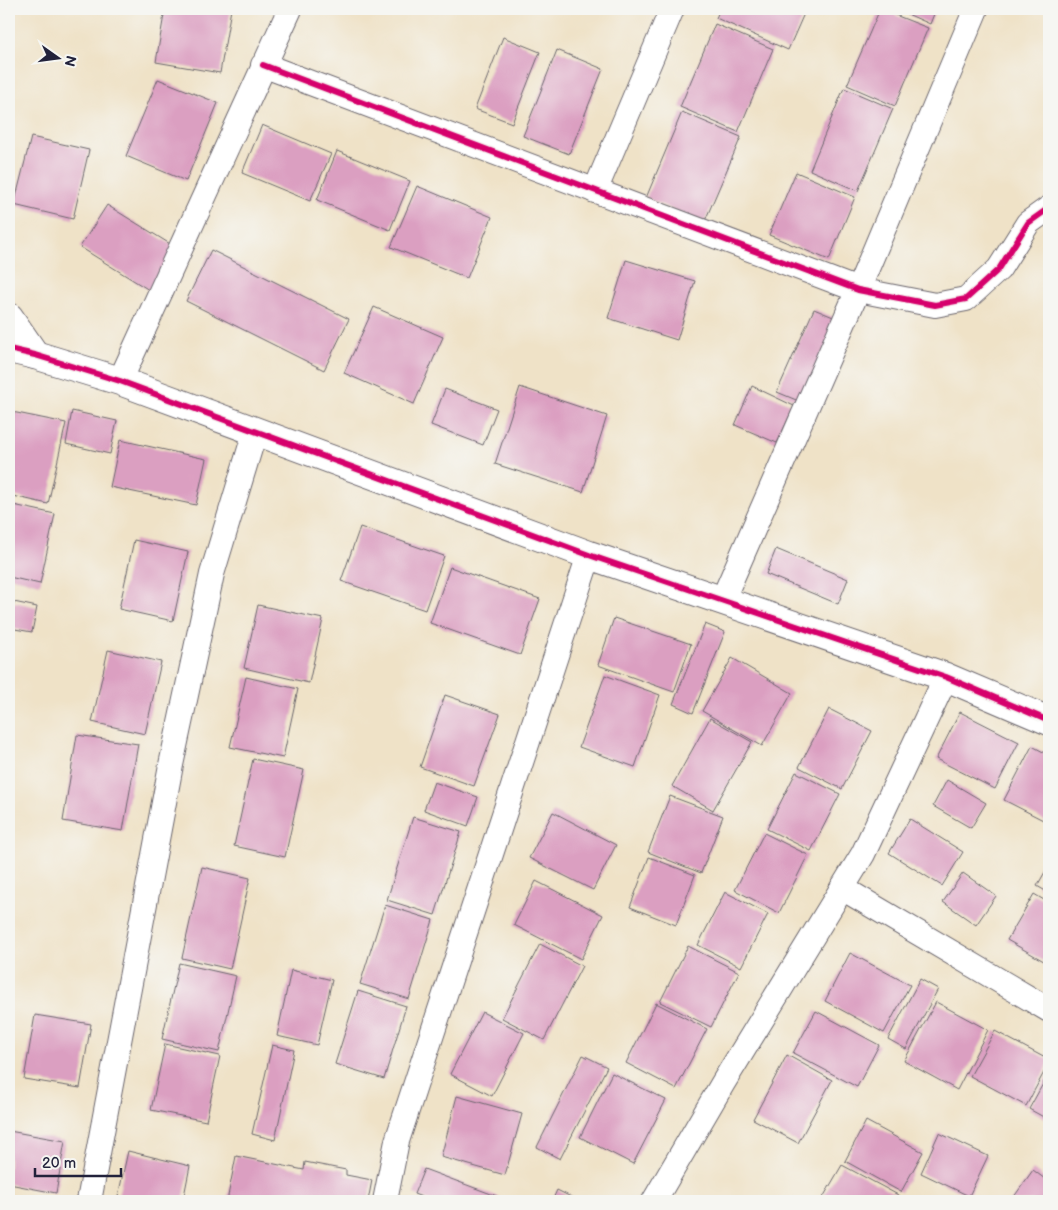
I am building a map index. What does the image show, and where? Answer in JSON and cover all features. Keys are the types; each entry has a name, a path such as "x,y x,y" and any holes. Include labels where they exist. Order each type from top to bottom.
{"street":[{"path":"120,380 290,9"},
{"path":"595,191 672,9"},
{"path":"722,601 858,290 976,9"},
{"path":"263,65 858,290 935,306 966,299 999,269 1028,223 1049,208"},
{"path":"9,317 17,352 120,380 255,432 589,555 946,677 1049,721"},
{"path":"89,1201 171,765 212,574 255,432"},
{"path":"385,1201 397,1141 589,555"},
{"path":"654,1201 723,1083 863,854 946,677"},
{"path":"842,888 1049,1010"}],"building":[{"path":"165,9 231,9 220,73 156,62"},
{"path":"720,9 806,9 788,50 716,18"},
{"path":"880,9 928,28 895,106 847,85"},
{"path":"896,9 936,9 930,24"},
{"path":"715,24 773,49 738,132 680,107"},
{"path":"503,37 540,52 512,123 475,109"},
{"path":"557,50 603,69 569,154 523,136"},
{"path":"158,79 218,103 186,181 126,156"},
{"path":"844,88 893,109 858,191 810,170"},
{"path":"682,112 741,137 704,223 646,198"},
{"path":"262,125 331,154 310,201 242,173"},
{"path":"31,137 89,150 73,219 14,205"},
{"path":"337,151 410,181 390,230 317,200"},
{"path":"796,172 855,197 829,260 769,235"},
{"path":"417,186 492,217 467,278 391,247"},
{"path":"107,205 175,247 149,290 80,247"},
{"path":"211,250 349,319 324,370 186,301"},
{"path":"626,260 695,281 677,340 608,318"},
{"path":"374,307 443,337 414,404 344,373"},
{"path":"814,309 838,319 801,402 777,392"},
{"path":"752,386 794,406 777,443 735,425"},
{"path":"520,387 607,416 583,492 495,464"},
{"path":"445,389 497,409 483,445 431,425"},
{"path":"72,411 117,421 110,454 66,444"},
{"path":"12,412 66,423 48,504 9,495 9,427"},
{"path":"120,440 206,459 196,505 110,487"},
{"path":"9,504 55,514 40,584 9,577"},
{"path":"360,527 444,556 425,610 341,581"},
{"path":"134,540 188,552 173,621 119,609"},
{"path":"776,549 848,579 838,604 766,574"},
{"path":"450,567 540,599 520,655 430,623"},
{"path":"14,602 37,607 32,632 9,628"},
{"path":"258,605 323,619 309,683 244,668"},
{"path":"614,618 691,644 674,692 598,665"},
{"path":"705,624 725,632 693,713 673,704"},
{"path":"108,650 161,662 145,734 92,722"},
{"path":"732,658 792,693 762,746 702,711"},
{"path":"605,675 660,695 635,767 579,747"},
{"path":"246,677 298,689 283,758 230,747"},
{"path":"445,695 500,714 474,786 420,767"},
{"path":"829,709 872,731 842,789 799,767"},
{"path":"960,712 1019,742 995,789 936,759"},
{"path":"710,718 752,742 713,810 672,786"},
{"path":"77,735 138,744 123,831 63,821"},
{"path":"1032,746 1049,755 1049,823 1004,800"},
{"path":"253,759 304,770 285,857 234,846"},
{"path":"796,772 840,794 811,851 767,829"},
{"path":"947,780 986,803 971,828 933,806"},
{"path":"434,782 478,797 468,826 424,810"},
{"path":"670,796 723,816 701,873 648,852"},
{"path":"553,812 616,845 593,890 529,858"},
{"path":"413,817 461,832 435,915 387,900"},
{"path":"910,819 963,852 942,886 889,853"},
{"path":"764,833 808,855 779,913 735,890"},
{"path":"649,857 695,875 676,925 630,907"},
{"path":"1049,865 1049,893 1037,886"},
{"path":"202,867 250,878 230,969 182,958"},
{"path":"963,873 996,896 976,925 943,902"},
{"path":"536,881 603,915 581,959 514,925"},
{"path":"725,892 768,914 741,967 698,945"},
{"path":"1034,894 1049,903 1049,964 1007,940"},
{"path":"385,905 433,920 409,999 360,984"},
{"path":"540,944 582,966 544,1040 502,1018"},
{"path":"688,946 739,972 711,1027 660,1002"},
{"path":"850,953 910,985 884,1033 825,1001"},
{"path":"179,963 236,976 219,1052 162,1039"},
{"path":"291,970 332,980 317,1045 277,1036"},
{"path":"920,979 938,989 906,1049 888,1039"},
{"path":"358,991 406,1006 384,1079 335,1064"},
{"path":"936,1002 988,1030 957,1090 904,1061"},
{"path":"656,1003 707,1029 676,1089 626,1063"},
{"path":"816,1011 879,1045 857,1087 793,1053"},
{"path":"482,1012 524,1033 492,1096 450,1074"},
{"path":"35,1015 91,1024 80,1088 24,1079"},
{"path":"995,1031 1049,1060 1026,1106 970,1076"},
{"path":"165,1044 220,1056 206,1121 151,1110"},
{"path":"272,1045 294,1050 275,1140 252,1134"},
{"path":"583,1055 607,1067 560,1159 537,1147"},
{"path":"787,1055 832,1080 798,1143 753,1119"},
{"path":"612,1073 666,1100 633,1164 580,1137"},
{"path":"1049,1073 1049,1120 1029,1109"},
{"path":"457,1096 522,1114 505,1175 441,1157"},
{"path":"866,1121 923,1152 901,1192 845,1161"},
{"path":"9,1131 65,1141 56,1193 9,1184"},
{"path":"939,1133 988,1156 969,1196 921,1173"},
{"path":"128,1151 190,1166 183,1201 117,1201"},
{"path":"236,1156 304,1170 305,1162 346,1170 346,1175 372,1180 368,1201 227,1201"},
{"path":"842,1165 900,1196 898,1201 821,1201"},
{"path":"424,1169 510,1201 432,1201 414,1194"},
{"path":"1033,1170 1049,1182 1049,1201 1011,1201"},
{"path":"557,1190 579,1201 552,1201"}],"cycle path":[{"path":"263,65 858,290 935,305 966,299 999,269 1028,223 1049,208"},
{"path":"9,349 120,381 589,555 946,677 1049,721"}]}
